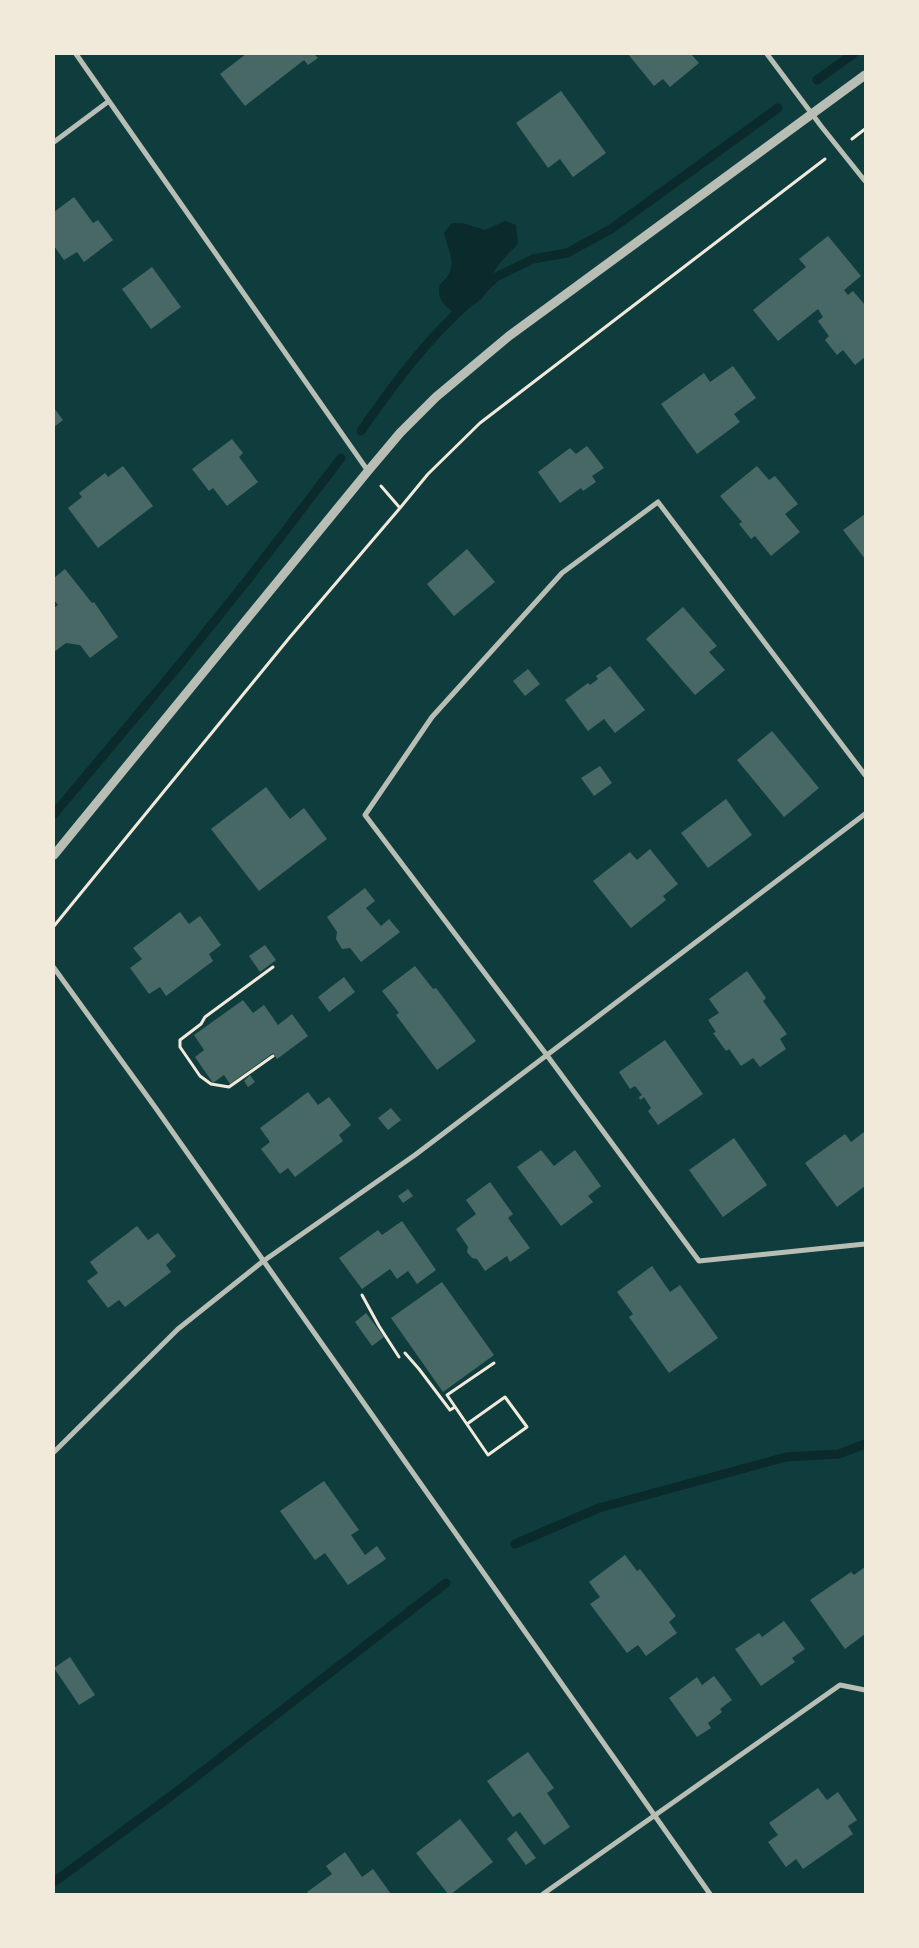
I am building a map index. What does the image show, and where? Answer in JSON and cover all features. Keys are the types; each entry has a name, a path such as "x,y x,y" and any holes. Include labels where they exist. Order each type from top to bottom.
{"street":[{"path":"76,54 368,470"},
{"path":"767,54 865,181"},
{"path":"54,855 368,470 400,432 436,397 509,336 865,75"},
{"path":"54,142 109,101"},
{"path":"865,775 658,502 562,573 432,717 364,815 546,1054 699,1261 865,1244"},
{"path":"54,1452 178,1329 262,1262 415,1155 865,814"},
{"path":"54,968 710,1894"},
{"path":"543,1894 840,1685 865,1690"}],"path":[{"path":"54,926 290,637 428,474 480,423 865,129"},
{"path":"368,470 400,508"},
{"path":"273,967 205,1018 201,1024 180,1040 180,1048 200,1076 211,1084 229,1087 273,1056"},
{"path":"362,1295 399,1357"},
{"path":"405,1353 420,1369 450,1410 455,1406"},
{"path":"467,1424 505,1396 527,1427 488,1455 447,1395 494,1363"}],"water":[{"path":"505,221 516,225 518,244 498,266 482,299 463,309 452,311 445,306 439,293 440,284 450,273 451,267 450,254 444,233 452,223 462,223 485,230"}],"building":[{"path":"246,54 317,54 315,55 318,58 308,65 304,60 245,106 220,74"},
{"path":"628,54 691,54 699,63 670,87 663,79 654,86"},
{"path":"561,91 606,153 573,177 560,159 548,168 516,123"},
{"path":"74,197 93,223 98,220 113,240 84,262 77,252 64,260 54,246 54,212"},
{"path":"828,236 861,276 844,290 848,295 853,291 865,305 865,357 855,365 843,350 837,355 825,340 829,336 818,321 823,317 818,309 778,341 753,310 806,267 799,259"},
{"path":"152,267 181,307 151,329 122,289"},
{"path":"733,366 756,398 734,414 740,422 697,454 661,404 704,373 710,382"},
{"path":"54,408 63,420 54,427"},
{"path":"232,439 243,453 239,457 258,482 227,506 213,488 209,491 192,469"},
{"path":"587,446 604,468 592,476 596,482 583,491 581,488 560,503 538,472 570,448 576,454"},
{"path":"123,466 153,506 98,548 68,508 82,497 79,493 105,473 108,477"},
{"path":"757,466 769,480 775,476 798,504 785,514 800,532 771,556 755,536 751,539 739,524 742,522 720,496"},
{"path":"865,514 865,559 843,530"},
{"path":"467,549 495,582 454,616 427,584"},
{"path":"65,569 92,603 94,602 118,637 90,658 80,645 66,643 54,652 54,608 58,605 54,600 54,578"},
{"path":"683,607 717,646 709,652 725,670 695,695 646,639"},
{"path":"610,666 645,710 615,733 604,719 588,731 565,700 588,683 590,685 598,679 596,676"},
{"path":"528,669 540,684 525,696 513,681"},
{"path":"772,731 819,788 784,817 737,760"},
{"path":"600,766 612,783 594,796 581,778"},
{"path":"266,787 290,819 304,808 327,839 259,891 211,829"},
{"path":"726,799 752,835 708,868 681,833"},
{"path":"650,849 678,884 663,896 666,900 631,928 593,881 630,852 637,860"},
{"path":"365,888 375,901 366,908 381,926 389,919 400,932 361,962 350,948 342,949 336,939 337,932 327,917"},
{"path":"180,912 189,924 200,916 221,945 209,954 213,961 166,996 160,987 149,994 130,968 142,959 133,948"},
{"path":"265,945 276,960 260,972 249,956"},
{"path":"415,966 433,989 436,988 476,1041 437,1070 396,1015 399,1013 382,991"},
{"path":"747,971 766,998 763,1001 787,1034 780,1039 786,1049 760,1067 753,1058 741,1066 729,1049 726,1051 713,1033 716,1032 708,1020 719,1013 709,999"},
{"path":"344,977 355,992 329,1012 318,997"},
{"path":"243,1000 253,1013 264,1005 278,1025 292,1014 308,1036 277,1059 273,1053 230,1084 224,1075 213,1083 195,1057 204,1050 194,1035"},
{"path":"665,1040 703,1094 658,1125 648,1111 651,1108 644,1097 640,1100 639,1097 642,1095 635,1086 630,1089 619,1072"},
{"path":"250,1075 255,1082 248,1087 244,1081"},
{"path":"308,1092 318,1105 329,1097 351,1125 339,1135 343,1141 295,1177 288,1168 280,1174 261,1149 270,1142 260,1128"},
{"path":"391,1108 401,1120 388,1130 378,1118"},
{"path":"864,1132 865,1186 837,1207 805,1163 845,1134 851,1142"},
{"path":"734,1138 767,1185 723,1217 689,1170"},
{"path":"541,1150 554,1166 575,1150 601,1186 588,1196 593,1202 561,1226 517,1167"},
{"path":"490,1182 513,1214 508,1218 530,1248 510,1262 507,1256 485,1271 477,1259 472,1258 467,1252 468,1247 456,1229 476,1214 466,1200"},
{"path":"408,1189 413,1196 403,1203 398,1196"},
{"path":"402,1221 436,1270 417,1284 408,1271 397,1279 390,1269 362,1289 339,1258 378,1230 382,1235"},
{"path":"137,1226 148,1240 158,1233 176,1256 166,1265 171,1272 125,1307 119,1300 108,1308 87,1281 98,1273 90,1262"},
{"path":"652,1266 670,1292 680,1285 718,1338 669,1373 629,1317 633,1314 617,1292"},
{"path":"442,1282 494,1355 443,1392 391,1318"},
{"path":"366,1313 384,1337 372,1346 355,1322"},
{"path":"324,1481 359,1530 351,1535 365,1555 377,1546 386,1559 348,1585 325,1553 315,1560 280,1511"},
{"path":"625,1555 637,1571 640,1569 676,1616 669,1622 677,1633 646,1656 638,1645 627,1653 590,1604 600,1597 589,1582"},
{"path":"865,1567 865,1634 845,1649 810,1600 851,1572 854,1575"},
{"path":"784,1621 805,1649 792,1658 795,1662 761,1686 735,1649 759,1633 762,1637"},
{"path":"70,1657 95,1695 79,1705 54,1668"},
{"path":"714,1676 732,1700 720,1709 722,1712 708,1723 711,1728 697,1737 669,1698 697,1677 702,1685"},
{"path":"528,1752 554,1788 547,1793 570,1827 544,1845 520,1812 513,1817 487,1781"},
{"path":"818,1788 827,1800 838,1792 857,1820 848,1826 853,1834 803,1869 796,1859 786,1867 768,1842 778,1835 769,1823"},
{"path":"460,1819 493,1862 451,1894 448,1894 416,1853"},
{"path":"516,1831 536,1858 526,1865 507,1839"},
{"path":"345,1852 362,1877 373,1869 391,1894 308,1894 307,1892 332,1874 326,1866"}],"waterway":[{"path":"817,80 853,54"},
{"path":"483,289 496,277 533,259 567,253 611,229 778,108"},
{"path":"361,431 424,348 468,303"},
{"path":"54,814 180,664 341,458"},
{"path":"515,1544 599,1508 786,1457 839,1454 865,1444"},
{"path":"54,1882 171,1796 446,1583"}]}
